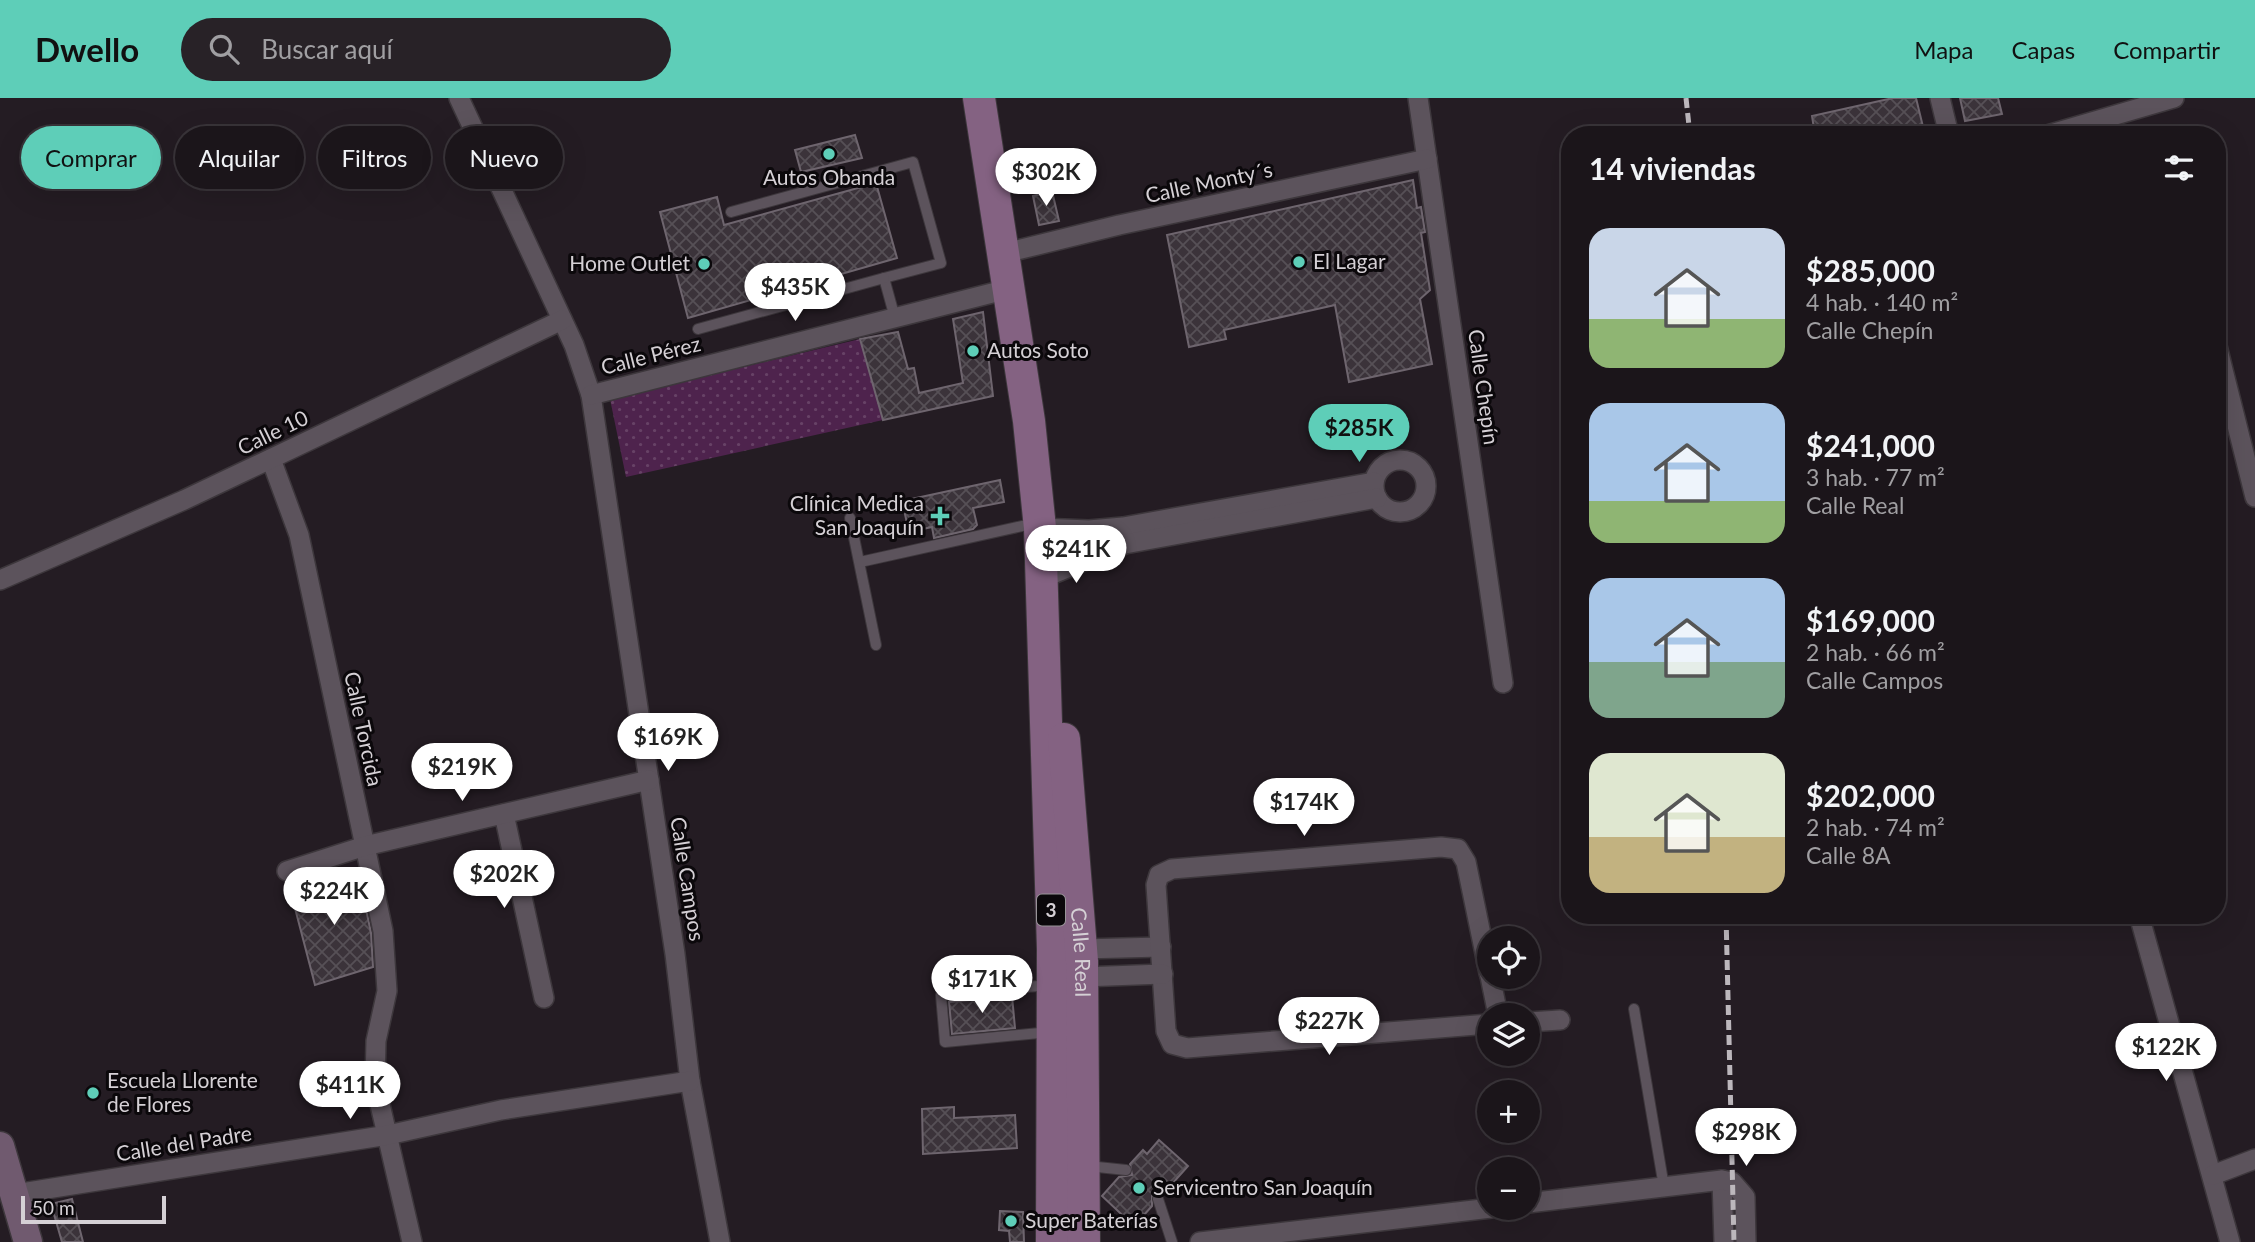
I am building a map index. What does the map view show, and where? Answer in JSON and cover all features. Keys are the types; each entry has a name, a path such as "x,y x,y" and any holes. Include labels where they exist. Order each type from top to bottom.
{"main road":[{"name":"Calle Real","path":"979,98 1001,254 1029,421 1040,525 1072,970 1083,1166 1084,1242"},
{"name":"Calle Real","path":"1043,578 1070,789 1072,970 1053,1031 1052,1242"},
{"path":"1053,1143 1061,1161 1068,1197 1071,1242"},
{"path":"0,1146 11,1202 28,1242"}],"street":[{"name":"Calle Campos","path":"459,98 562,320 591,395 649,780 690,1081 720,1242"},
{"name":"Calle Chepín","path":"1418,98 1503,683"},
{"path":"1940,98 1947,126"},
{"path":"2078,126 2174,98"},
{"name":"Calle Monty´s","path":"1001,254 1119,225 1427,159"},
{"name":"Calle Pérez","path":"591,395 1008,289"},
{"name":"Calle 10","path":"0,580 271,459 562,320"},
{"path":"2226,382 2255,497"},
{"path":"2226,429 2237,426"},
{"name":"Calle Torcida","path":"271,459 299,535 388,962 387,990 373,1062 375,1083 412,1242"},
{"path":"1043,578 1124,536 1375,490"},
{"path":"1040,525 1124,536"},
{"path":"287,871 365,846 649,780"},
{"path":"504,814 544,998"},
{"path":"1477,1025 1187,1048 1172,1044 1166,1031 1156,885 1160,875 1172,869 1441,847 1458,849 1466,862 1480,926"},
{"path":"2142,924 2230,1242"},
{"path":"1072,970 1161,947"},
{"path":"1072,970 1163,974"},
{"path":"1540,1021 1560,1020"},
{"name":"Calle del Padre","path":"11,1202 388,1135 502,1110 690,1081"},
{"path":"2213,1175 2255,1159"},
{"path":"1722,1180 1724,1242"},
{"path":"1540,1202 1722,1180 1732,1182 1745,1197 1746,1242"},
{"path":"1200,1242 1477,1210"}],"lane":[{"path":"698,329 941,263 913,162 731,212"},
{"path":"884,278 895,318"},
{"path":"850,518 876,645"},
{"path":"860,562 1040,525"},
{"path":"1053,1031 945,1042 941,995 1072,970"},
{"path":"1634,1009 1664,1187"},
{"path":"1083,1166 1125,1170"},
{"path":"1158,1199 1172,1242"}],"shaded area":[{"path":"860,339 883,420 626,477 610,399"}],"building":[{"path":"1893,98 1916,98 1923,126 1814,126 1812,116"},
{"path":"1960,98 1998,98 2002,114 1965,121"},
{"name":"Autos Obanda","path":"855,135 862,158 801,172 795,150"},
{"name":"El Lagar","path":"1413,180 1417,208 1421,207 1425,232 1421,233 1430,290 1420,299 1432,364 1349,382 1335,305 1224,330 1226,339 1189,347 1167,235"},
{"path":"876,183 897,258 688,318 660,212 717,197 724,225"},
{"path":"1052,191 1059,221 1039,225 1033,196"},
{"name":"Autos Soto","path":"983,312 993,396 883,420 860,339 898,332 908,369 914,368 919,393 963,383 953,319"},
{"name":"Clínica Medica San Joaquín","path":"1000,480 1004,502 973,508 977,525 973,529 934,538 932,527 909,532 902,501"},
{"path":"358,871 371,933 373,967 315,985 290,889"},
{"path":"1012,996 1015,1028 952,1034 949,1002"},
{"path":"954,1107 954,1118 1015,1115 1017,1148 923,1154 922,1109"},
{"name":"Servicentro San Joaquín","path":"1159,1140 1188,1166 1163,1194 1152,1195 1152,1206 1134,1226 1102,1196 1119,1177 1132,1175 1130,1164 1143,1150 1147,1154"},
{"path":"72,1199 83,1242 62,1242 51,1204"},
{"name":"Super Baterías","path":"1000,1211 1023,1212 1024,1242 1010,1242 1009,1231 999,1230"}],"railway":[{"path":"1686,98 1689,126"},
{"path":"1726,924 1734,1242"}],"place":[{"name":"Autos Obanda","path":"829,154"},
{"name":"El Lagar","path":"1299,262"},
{"name":"Home Outlet","path":"704,264"},
{"name":"Autos Soto","path":"973,351"},
{"name":"Clínica Medica San Joaquín","path":"940,516"},
{"name":"Escuela Llorente de Flores","path":"93,1093"},
{"name":"Servicentro San Joaquín","path":"1139,1188"},
{"name":"Super Baterías","path":"1011,1221"}]}
